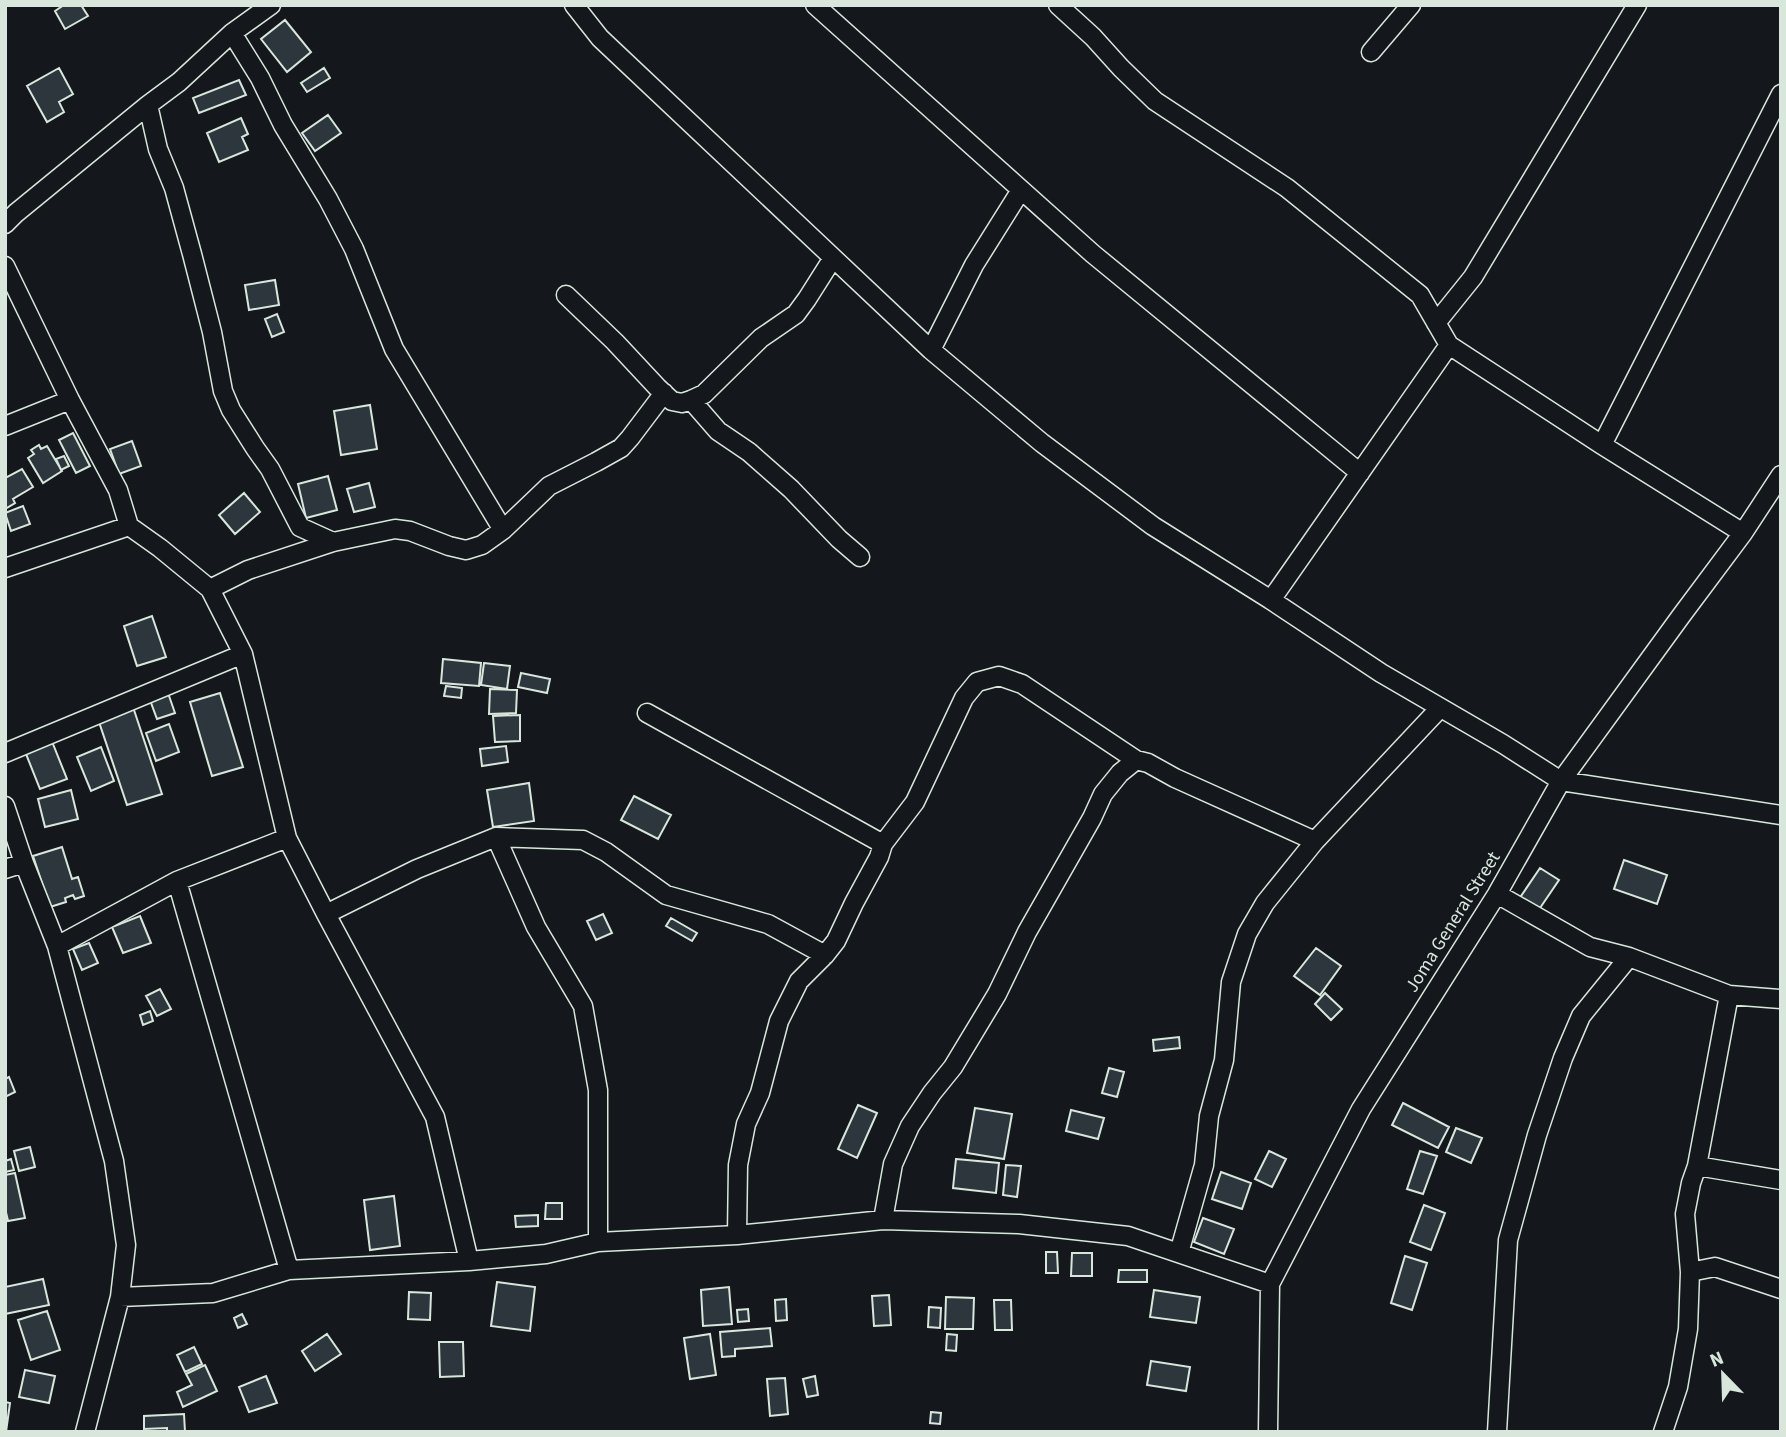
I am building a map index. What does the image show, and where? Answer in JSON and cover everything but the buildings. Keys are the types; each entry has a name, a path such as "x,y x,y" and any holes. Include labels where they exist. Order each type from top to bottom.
{"street":[{"path":"9,213 179,82 232,33 271,5"},
{"path":"574,5 600,38 931,350 1042,443 1153,526 1381,673 1561,781 1781,815"},
{"path":"815,5 1093,254 1360,472"},
{"path":"1058,5 1155,101 1287,188 1420,295 1449,345 1743,533"},
{"path":"1371,52 1411,5"},
{"path":"1436,323 1473,277 1637,5"},
{"path":"232,33 355,249 394,349 503,530"},
{"path":"1602,445 1781,94"},
{"path":"148,104 158,149 174,188 212,332 223,391 231,410 270,469 300,527 333,542"},
{"path":"931,350 974,265 1021,190"},
{"path":"566,295 672,401 682,403 704,394 761,338 796,314 833,258"},
{"path":"5,266 70,400 118,490 129,527 160,548 210,589 243,654 287,838 435,1117 469,1261"},
{"path":"1271,600 1449,345"},
{"path":"210,589 248,570 333,542 395,529 410,531 466,550 482,545 503,530 549,486 621,447 664,393"},
{"path":"5,426 70,400"},
{"path":"691,401 718,431 749,452 791,489 860,557"},
{"name":"Joma General Street","path":"1268,1432 1270,1284 1362,1108 1497,894 1561,781 1743,533 1781,475"},
{"path":"5,568 129,527"},
{"path":"5,753 243,654"},
{"path":"737,1235 738,1165 746,1124 760,1093 779,1021 799,981 836,941 883,844 915,802 964,698 977,682 999,676 1022,684 1136,760 1148,763 1175,778 1315,841"},
{"path":"1179,1253 1204,1165 1209,1116 1224,1060 1231,982 1247,934 1265,903 1315,841 1440,708"},
{"path":"647,713 883,844"},
{"path":"883,1220 893,1164 910,1126 953,1067 996,995 1027,932 1103,794 1120,773 1136,760"},
{"path":"5,806 57,946 114,1161 126,1245 120,1297 85,1432"},
{"path":"326,914 417,869 496,837 583,841 606,852 666,895 768,924 825,955"},
{"path":"496,837 536,927 583,1006 597,1090 598,1242"},
{"path":"57,946 177,881 287,838"},
{"path":"5,869 24,863"},
{"path":"177,881 289,1270"},
{"path":"1497,894 1590,947 1629,957 1729,995 1781,999"},
{"path":"1497,1432 1508,1240 1511,1227 1537,1135 1563,1058 1581,1016 1629,957"},
{"path":"1663,1432 1678,1387 1688,1329 1690,1272 1685,1214 1697,1166 1729,995"},
{"path":"1697,1166 1781,1180"},
{"path":"120,1297 213,1293 289,1270 469,1261 546,1254 598,1242 737,1235 883,1220 1019,1224 1128,1236 1270,1284"},
{"path":"1690,1272 1715,1267 1781,1289"}]}
